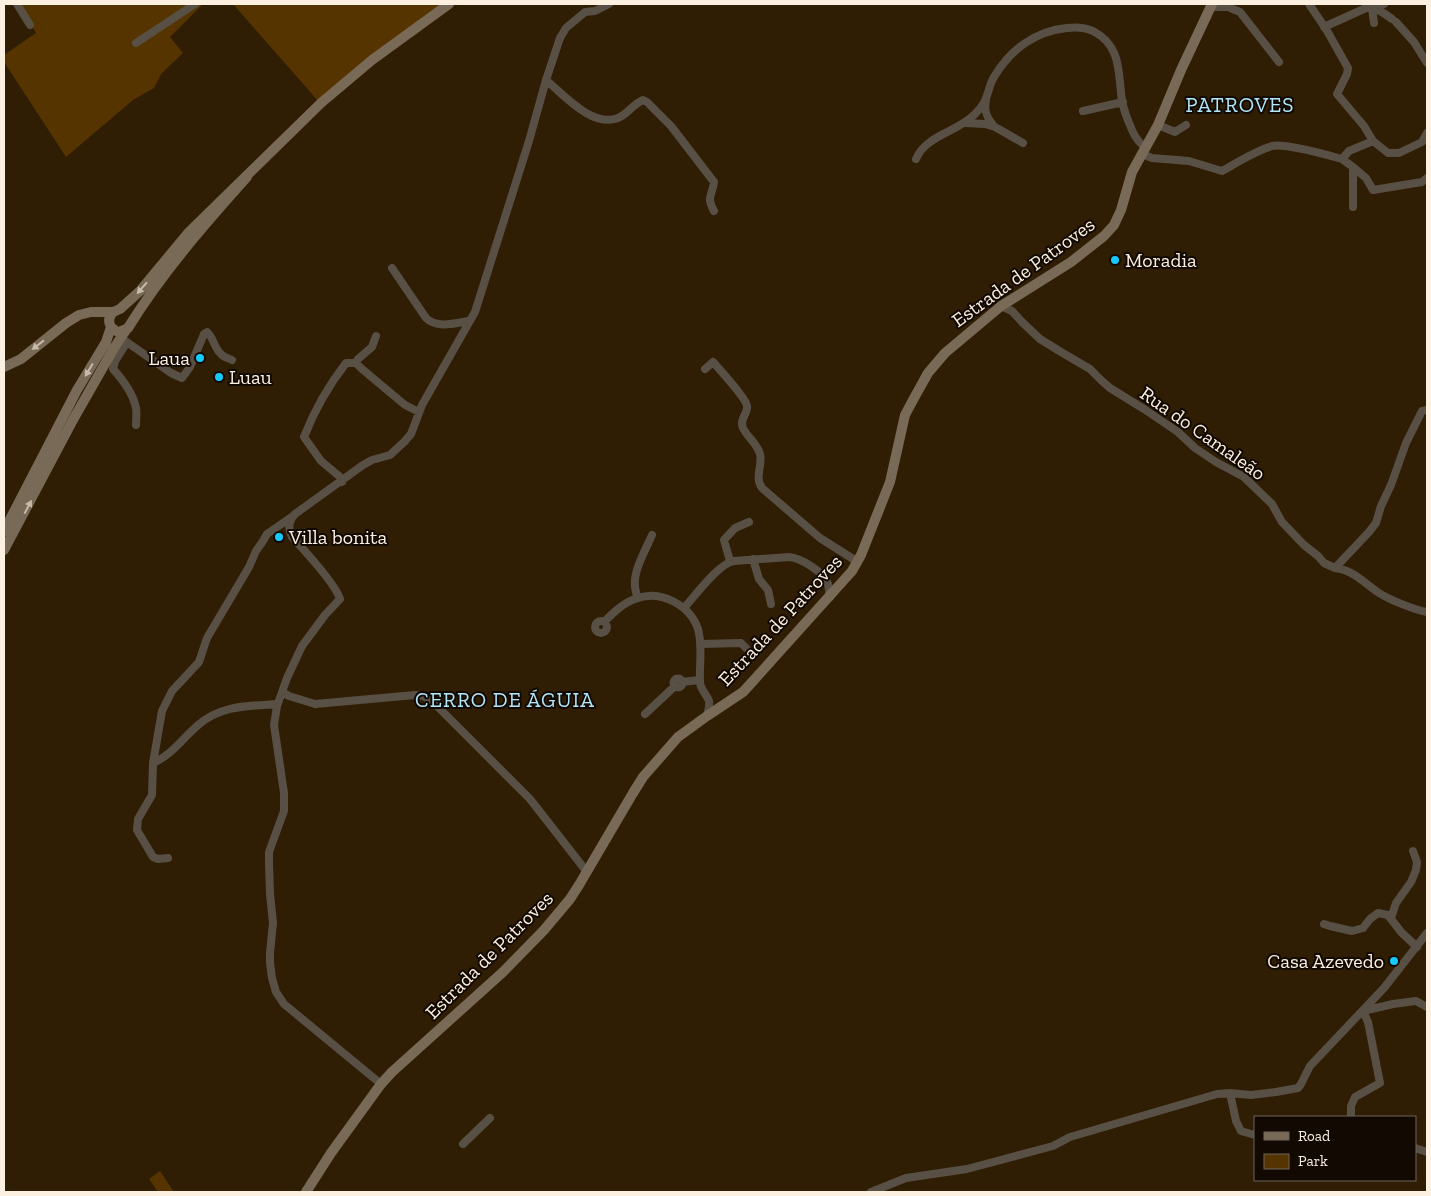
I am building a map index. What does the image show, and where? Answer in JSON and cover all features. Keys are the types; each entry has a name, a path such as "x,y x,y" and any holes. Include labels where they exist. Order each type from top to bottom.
{"street":[{"path":"17,4 30,25"},
{"path":"136,43 195,4"},
{"path":"4,531 77,390 106,342 111,327 109,320 116,310 140,290 189,232 321,104 372,60 449,4"},
{"path":"168,858 158,859 153,857 137,830 138,819 152,795 153,763 162,711 167,699 199,662 207,638 249,567 256,551 268,534 363,465 372,460 390,455 410,434 419,412 475,312 560,38 566,28 585,12 596,11 609,4"},
{"path":"1309,4 1348,68 1337,94 1364,126 1373,141 1388,153 1399,153 1422,142 1427,133"},
{"path":"1324,27 1366,8 1384,4"},
{"path":"1211,6 1228,7 1240,12 1279,62"},
{"name":"Estrada de Patroves","path":"306,1192 331,1153 381,1084 503,972 570,899 643,778 665,750 678,737 743,692 830,596 858,562 890,482 905,416 912,400 928,374 940,358 1001,306 1072,262 1104,236 1114,225 1121,210 1129,181 1158,125 1211,6"},
{"path":"1372,8 1394,20 1414,42 1427,63"},
{"path":"1372,8 1374,23"},
{"path":"995,127 987,119 986,99 992,79 1007,58 1030,39 1054,29 1078,26 1091,30 1101,36 1114,51 1118,60 1125,112 1134,134 1144,151 1152,158 1189,161 1222,171 1274,146 1295,148 1342,159 1366,178 1373,190 1422,182 1427,178"},
{"path":"546,80 591,117 616,119 638,102 643,100 647,102 671,126 714,182 709,198 714,211"},
{"path":"916,159 919,152 929,142 966,123 986,99"},
{"path":"1083,111 1123,102"},
{"path":"966,123 985,124 995,127 1024,143"},
{"path":"1158,125 1175,132 1186,125"},
{"path":"1342,159 1349,151 1373,141"},
{"path":"1353,168 1353,207"},
{"path":"4,550 74,418 126,333 166,272 247,177"},
{"path":"392,268 431,323 440,325 469,321"},
{"path":"1012,299 1010,306 1012,311"},
{"path":"1001,306 1012,311"},
{"path":"4,367 22,359 66,323 79,315 123,310 129,313 131,320 115,361 114,369 125,384 136,408 136,425"},
{"name":"Rua do Camaleão","path":"1012,311 1040,338 1090,369 1110,388 1178,432 1194,448 1244,477 1272,504 1282,522 1293,534 1324,562 1335,568 1349,571 1378,593 1427,612"},
{"path":"111,327 116,331 126,333 171,373 182,378 190,367 204,334 207,332 213,338 221,355 232,360"},
{"path":"356,363 358,358 372,347 376,336"},
{"path":"342,482 339,476 321,461 304,437 319,406 346,362 356,363 405,405 419,412"},
{"path":"705,369 713,362 746,403 747,408 742,425 761,456 758,480 762,488 820,538 858,562"},
{"path":"1335,568 1376,523 1380,506 1391,485 1406,443 1422,411 1427,410"},
{"path":"292,537 288,525 290,519 295,515"},
{"path":"730,561 724,540 735,528 749,522"},
{"path":"282,523 339,594 340,600 325,615 302,646 277,704 274,716 284,793 284,811 270,852 269,878 273,923 270,953 272,978 276,992 284,1004 381,1084"},
{"path":"637,598 634,586 635,579 641,559 652,535"},
{"path":"684,608 721,566 730,561 753,559 796,558 810,566 824,578 828,584 830,596"},
{"path":"753,559 759,580 768,590 771,604"},
{"path":"824,578 831,581 844,580"},
{"path":"604,622 618,609 637,598 660,596 684,608 698,629 700,686 708,700 707,716"},
{"path":"700,644 744,646 746,635"},
{"path":"645,714 674,687 673,683 676,679 682,682 700,680"},
{"path":"282,692 315,704 415,695 428,698 530,799 587,872"},
{"path":"708,700 724,705"},
{"path":"153,763 170,754 198,725 210,716 227,709 242,706 277,704"},
{"path":"1391,918 1396,903 1411,882 1416,870 1417,862 1413,851"},
{"path":"1324,924 1352,931 1363,928 1378,913 1388,915 1416,948"},
{"path":"871,1192 906,1178 968,1169 1053,1146 1070,1137 1217,1094 1251,1095 1298,1088 1310,1066 1384,988 1427,933"},
{"path":"1363,1011 1416,1001 1427,1008"},
{"path":"1351,1116 1351,1106 1355,1097 1380,1083 1368,1022 1363,1011"},
{"path":"1230,1093 1236,1121 1241,1131 1254,1135"},
{"path":"463,1144 490,1118"}],"green space":[{"path":"19,4 203,4 170,37 183,53 161,74 154,88 133,100 66,157 4,62 4,55 36,33"},
{"path":"233,4 445,4 319,102"},
{"path":"160,1171 174,1192 158,1192 149,1179"}],"place":[{"name":"Moradia","path":"1115,260"},
{"name":"Laua","path":"200,358"},
{"name":"Luau","path":"219,377"},
{"name":"Villa bonita","path":"279,537"},
{"name":"Casa Azevedo","path":"1394,961"}],"district":[{"name":"PATROVES","path":"1240,104"},
{"name":"CERRO DE ÁGUIA","path":"505,699"}]}
